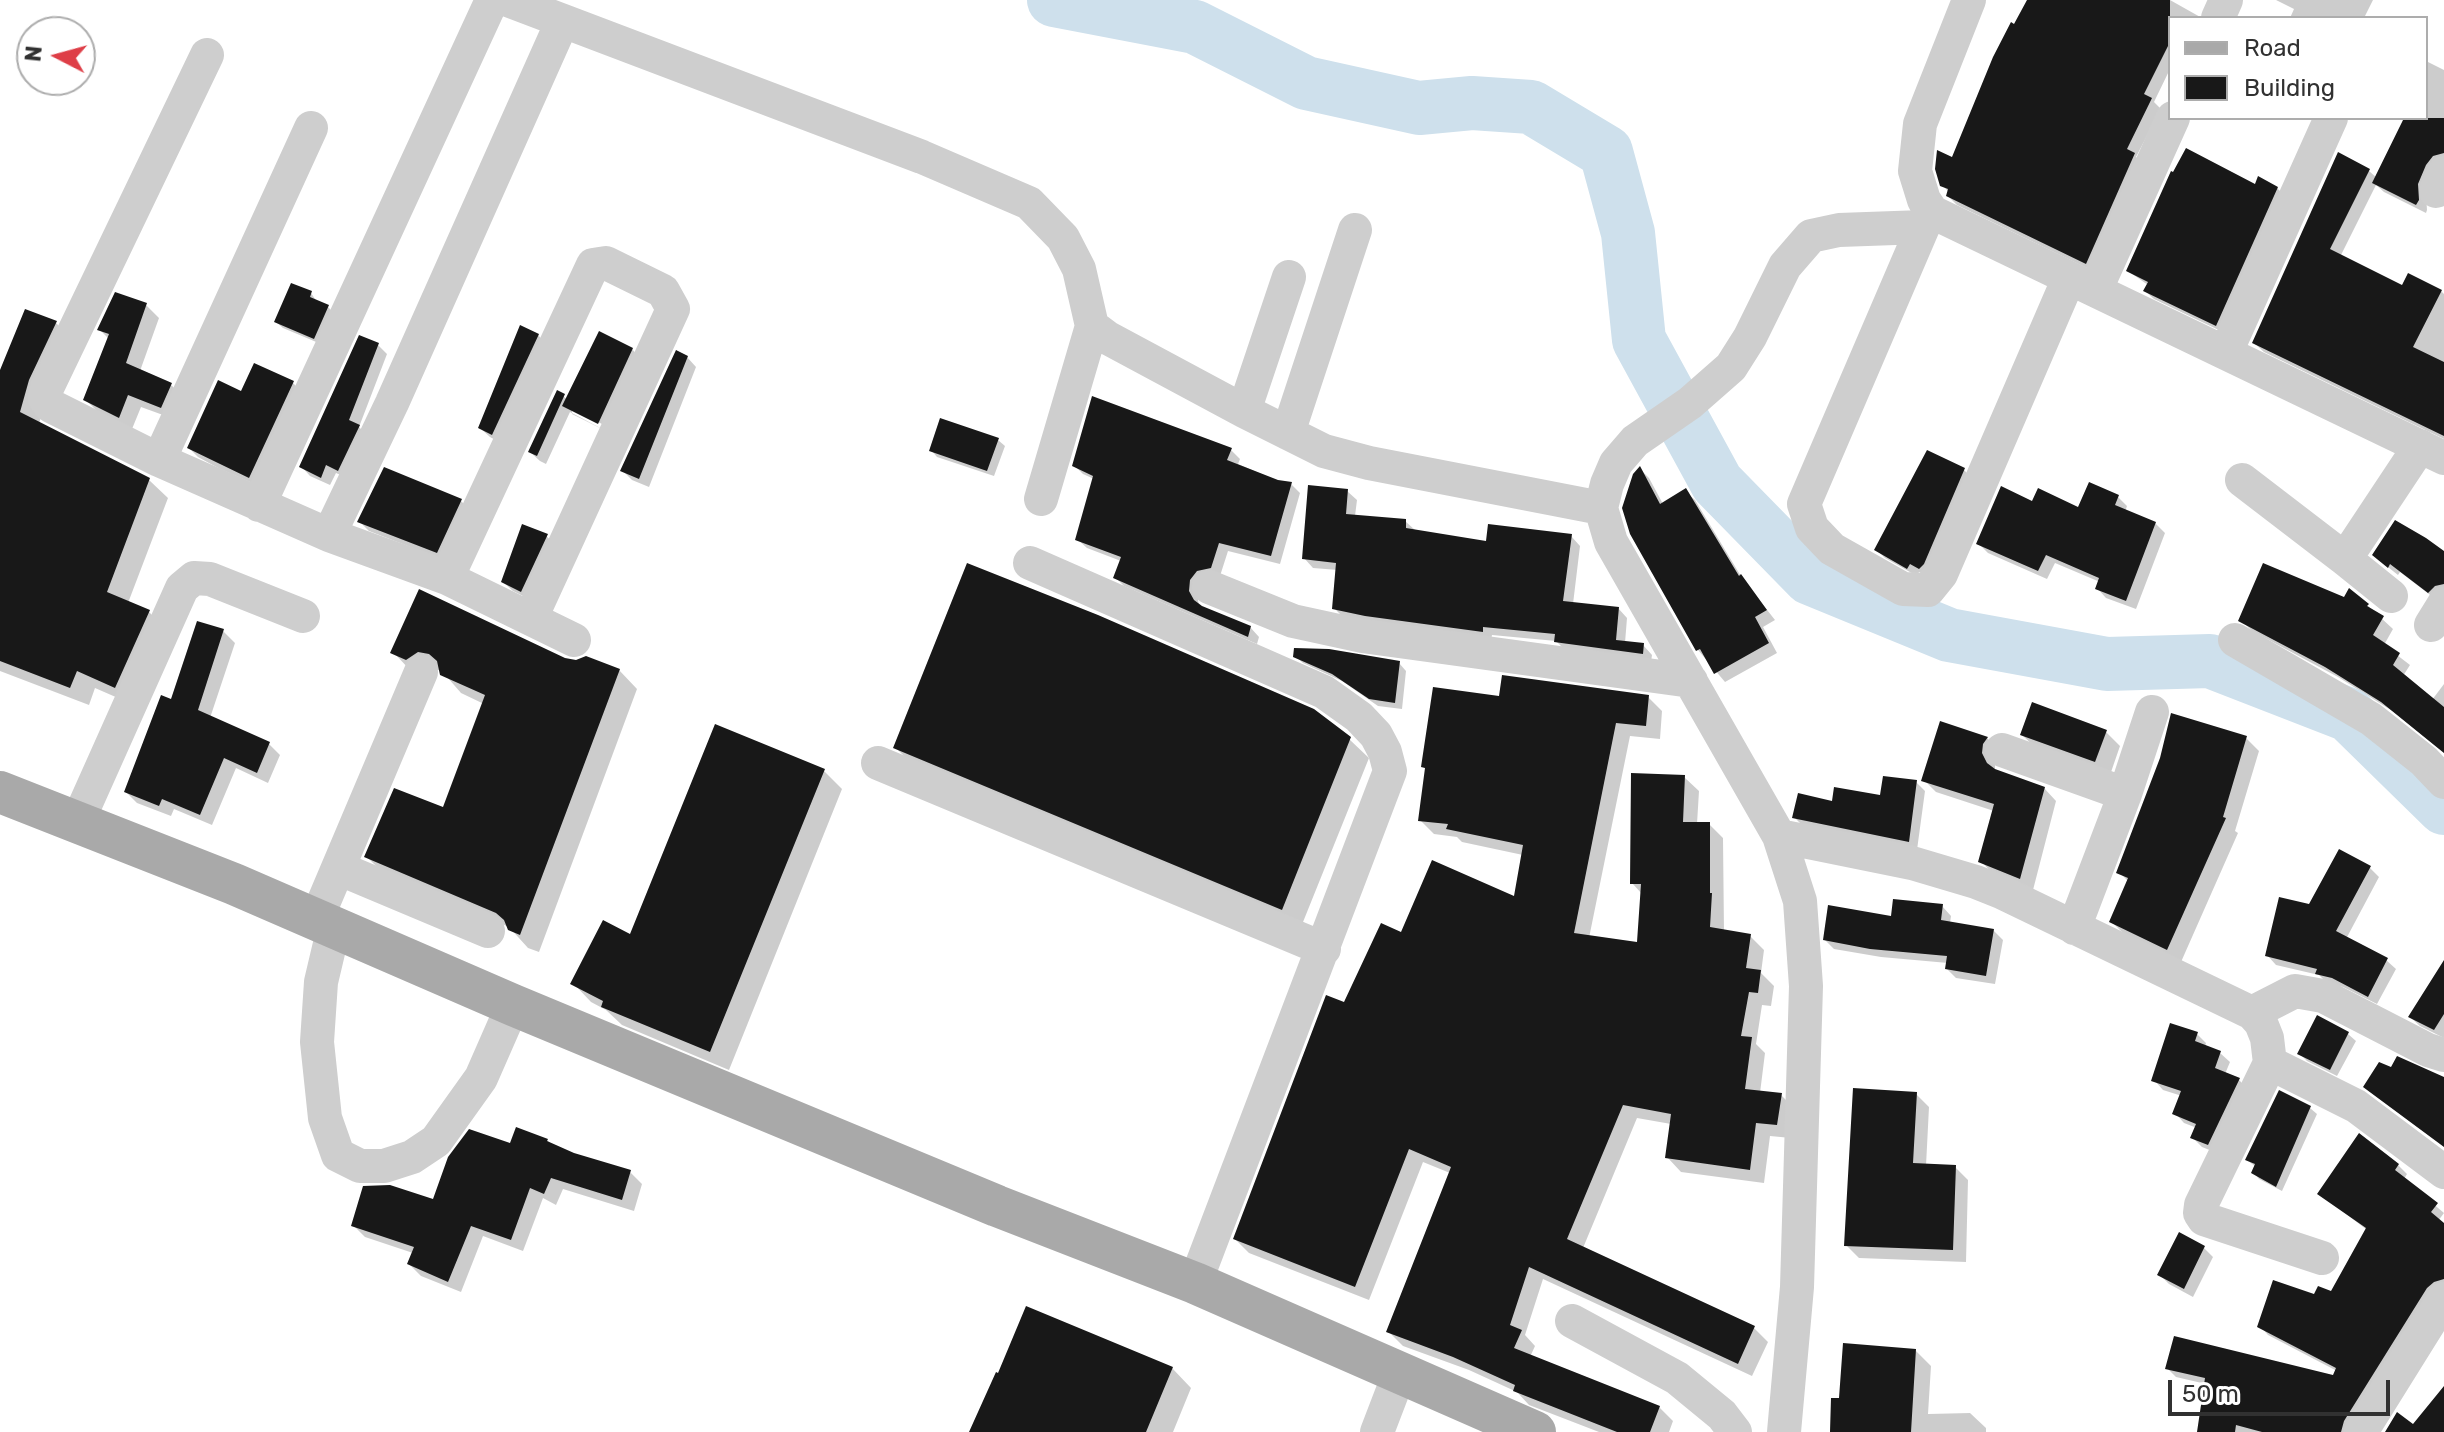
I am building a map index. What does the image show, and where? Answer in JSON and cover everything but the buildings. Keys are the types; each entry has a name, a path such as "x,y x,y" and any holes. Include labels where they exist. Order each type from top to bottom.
{"main road":[{"path":"0,792 234,884 513,1005 997,1206 1195,1283 1535,1432"}],"street":[{"path":"259,505 492,0"},
{"path":"508,0 922,157 1029,203 1063,238 1079,269 1092,326 1041,499"},
{"path":"1969,0 1920,124 1915,171 1928,220 1804,504 1812,528 1832,549 1903,589 1928,590 1941,574 2082,283 2172,120"},
{"path":"329,535 392,403 562,22"},
{"path":"207,55 47,388 45,398 51,406 159,460 329,535 447,578 574,640"},
{"path":"2226,352 2330,120"},
{"path":"159,460 311,128"},
{"path":"1784,1432 1797,1287 1806,986 1800,901 1779,836 1611,542 1601,508 1616,463 1635,441 1690,403 1731,367 1750,337 1785,266 1811,236 1928,220 2082,283 2432,452 2345,559"},
{"path":"1288,433 1355,230"},
{"path":"447,578 593,265 606,263 663,291 673,309 531,618"},
{"path":"1244,411 1289,277"},
{"path":"1092,326 1108,338 1324,451 1369,463 1601,508"},
{"path":"2242,480 2391,596"},
{"path":"1030,563 1324,692 1359,717 1376,735 1390,771 1195,1283"},
{"path":"77,823 182,588 194,578 210,579 303,616"},
{"path":"1209,587 1293,621 1362,636 1691,681"},
{"path":"2235,640 2371,719 2424,761 2444,782"},
{"path":"421,672 338,868 325,924 317,1042 325,1118 338,1155 360,1166 384,1166 412,1157 436,1141 481,1078 513,1005"},
{"path":"2074,928 2125,794 2152,712"},
{"path":"2002,750 2125,794"},
{"path":"878,763 1324,949"},
{"path":"1779,836 1912,863 1972,880 2252,1013 2261,1023 2267,1038 2270,1063 2201,1205 2200,1213 2204,1219 2322,1258"},
{"path":"338,868 488,931"},
{"path":"2252,1013 2295,991 2323,996 2428,1050 2444,1055"},
{"path":"2270,1063 2356,1106 2444,1172"},
{"path":"2361,1432 2444,1299"},
{"path":"1572,1321 1677,1378 1722,1415 1735,1432"},
{"path":"1377,1432 1400,1372"}],"waterway":[{"path":"1054,0 1195,27 1306,83 1419,108 1472,103 1531,107 1606,152 1628,233 1639,340 1717,483 1810,578 1949,635 2107,664 2210,661 2349,715 2444,808"}]}
